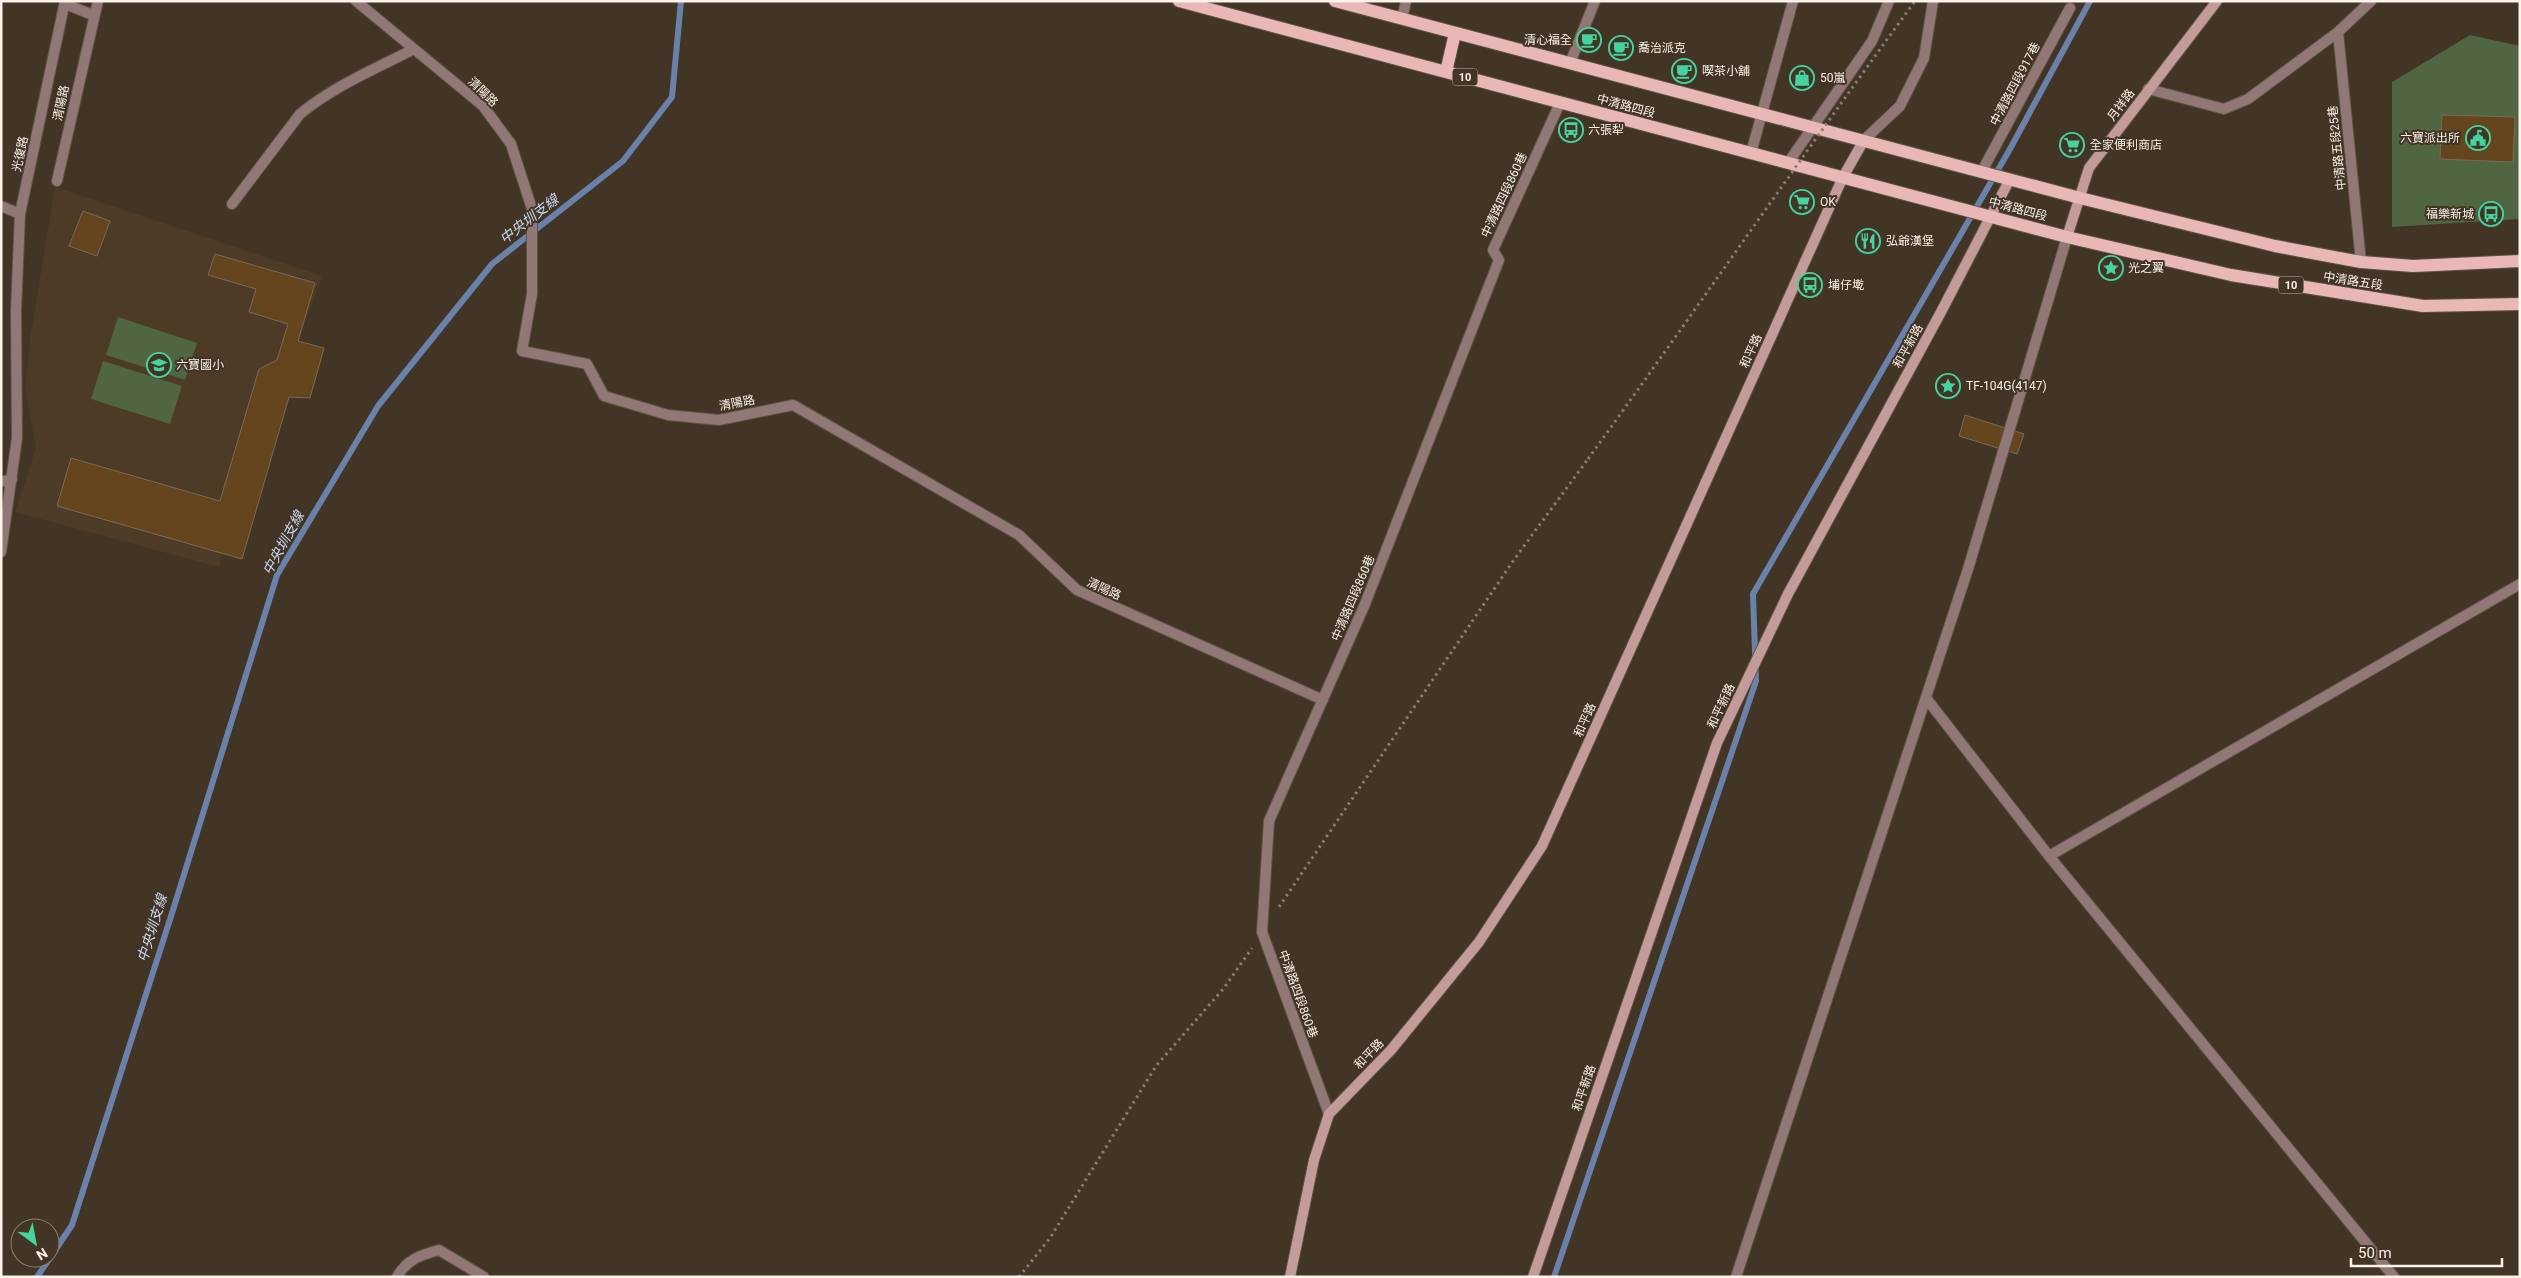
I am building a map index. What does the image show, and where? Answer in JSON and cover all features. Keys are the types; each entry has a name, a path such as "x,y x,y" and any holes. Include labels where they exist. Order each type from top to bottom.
{"main road":[{"name":"中清路四段","path":"1179,1 2067,236"},
{"path":"1335,1 2080,198"},
{"path":"1446,72 1455,33"},
{"name":"中清路五段","path":"2080,198 2274,246 2361,262 2412,266 2520,261"},
{"name":"中清路五段","path":"2067,236 2231,275 2358,297 2423,306 2520,304"}],"street":[{"name":"清陽路","path":"57,180 93,14 98,1"},
{"name":"清陽路","path":"356,1 483,106 511,144 532,209 532,294 522,351 586,364 604,396 668,415 719,420 792,405 1018,535 1077,590 1322,700"},
{"path":"1402,19 1406,1"},
{"path":"1570,63 1595,1"},
{"path":"1751,153 1793,1"},
{"path":"1788,163 1872,41 1889,1"},
{"path":"1864,140 1900,106 1924,58 1933,1"},
{"name":"月祥路","path":"2067,236 2089,168 2217,1"},
{"path":"2148,90 2224,110 2248,99 2338,32 2371,1"},
{"path":"65,3 93,14"},
{"name":"光復路","path":"1,552 17,438 16,312 20,214 65,3"},
{"name":"中清路四段917巷","path":"1986,172 2070,8"},
{"name":"中清路五段25巷","path":"2338,32 2361,262"},
{"path":"232,204 300,114 326,94 414,49"},
{"name":"中清路四段860巷","path":"1329,1114 1262,932 1269,820 1365,604 1500,260 1493,250 1560,103"},
{"name":"和平路","path":"1290,1277 1314,1160 1329,1114 1391,1050 1479,942 1542,846 1843,177 1864,140"},
{"name":"和平新路","path":"1533,1277 1718,743 1788,594 2007,178"},
{"path":"1,206 20,214"},
{"path":"1736,1277 1926,698 2003,456 2067,236"},
{"path":"1,482 12,479"},
{"path":"2049,856 2520,584"},
{"path":"1926,698 2049,856 2394,1277"},
{"path":"397,1277 409,1261 420,1255 439,1250 484,1277"}],"path":[{"path":"1278,908 1513,561 1754,229 1823,127 1915,1"},
{"path":"1019,1277 1050,1238 1156,1066 1224,988 1262,932"}],"shaded area":[{"name":"六寶國小","path":"55,187 322,276 219,567 15,512 36,448 25,390 30,340"}],"green space":[{"path":"2470,35 2520,46 2520,219 2392,227 2392,82"},
{"path":"118,317 197,343 185,380 106,355"},
{"path":"103,361 182,386 170,424 91,399"}],"building":[{"name":"六寶派出所","path":"2442,115 2515,117 2513,162 2440,159"},
{"path":"83,211 110,221 97,256 69,246"},
{"path":"215,254 315,283 298,341 324,348 310,398 289,397 242,559 57,506 71,458 220,501 259,369 277,360 288,324 249,312 256,289 208,275"},
{"path":"1965,415 2024,434 2017,454 1959,436"}],"waterway":[{"name":"中央圳支線","path":"60,1243 72,1225 173,910 277,575 378,406 492,264 623,161 672,97 681,1"},
{"path":"1554,1277 1756,681 1753,594 2010,149 2090,1"},
{"name":"中央圳支線","path":"37,1277 43,1268"}],"place":[{"name":"清心福全","path":"1589,40"},
{"name":"喬治派克","path":"1621,48"},
{"name":"喫茶小舖","path":"1684,71"},
{"name":"50嵐","path":"1802,78"},
{"name":"六張犁","path":"1571,130"},
{"name":"六寶派出所","path":"2478,138"},
{"name":"全家便利商店","path":"2072,145"},
{"name":"OK","path":"1802,202"},
{"name":"福樂新城","path":"2491,214"},
{"name":"弘爺漢堡","path":"1868,241"},
{"name":"光之翼","path":"2111,268"},
{"name":"埔仔墘","path":"1810,285"},
{"name":"六寶國小","path":"159,365"},
{"name":"TF-104G(4147)","path":"1948,386"}]}
